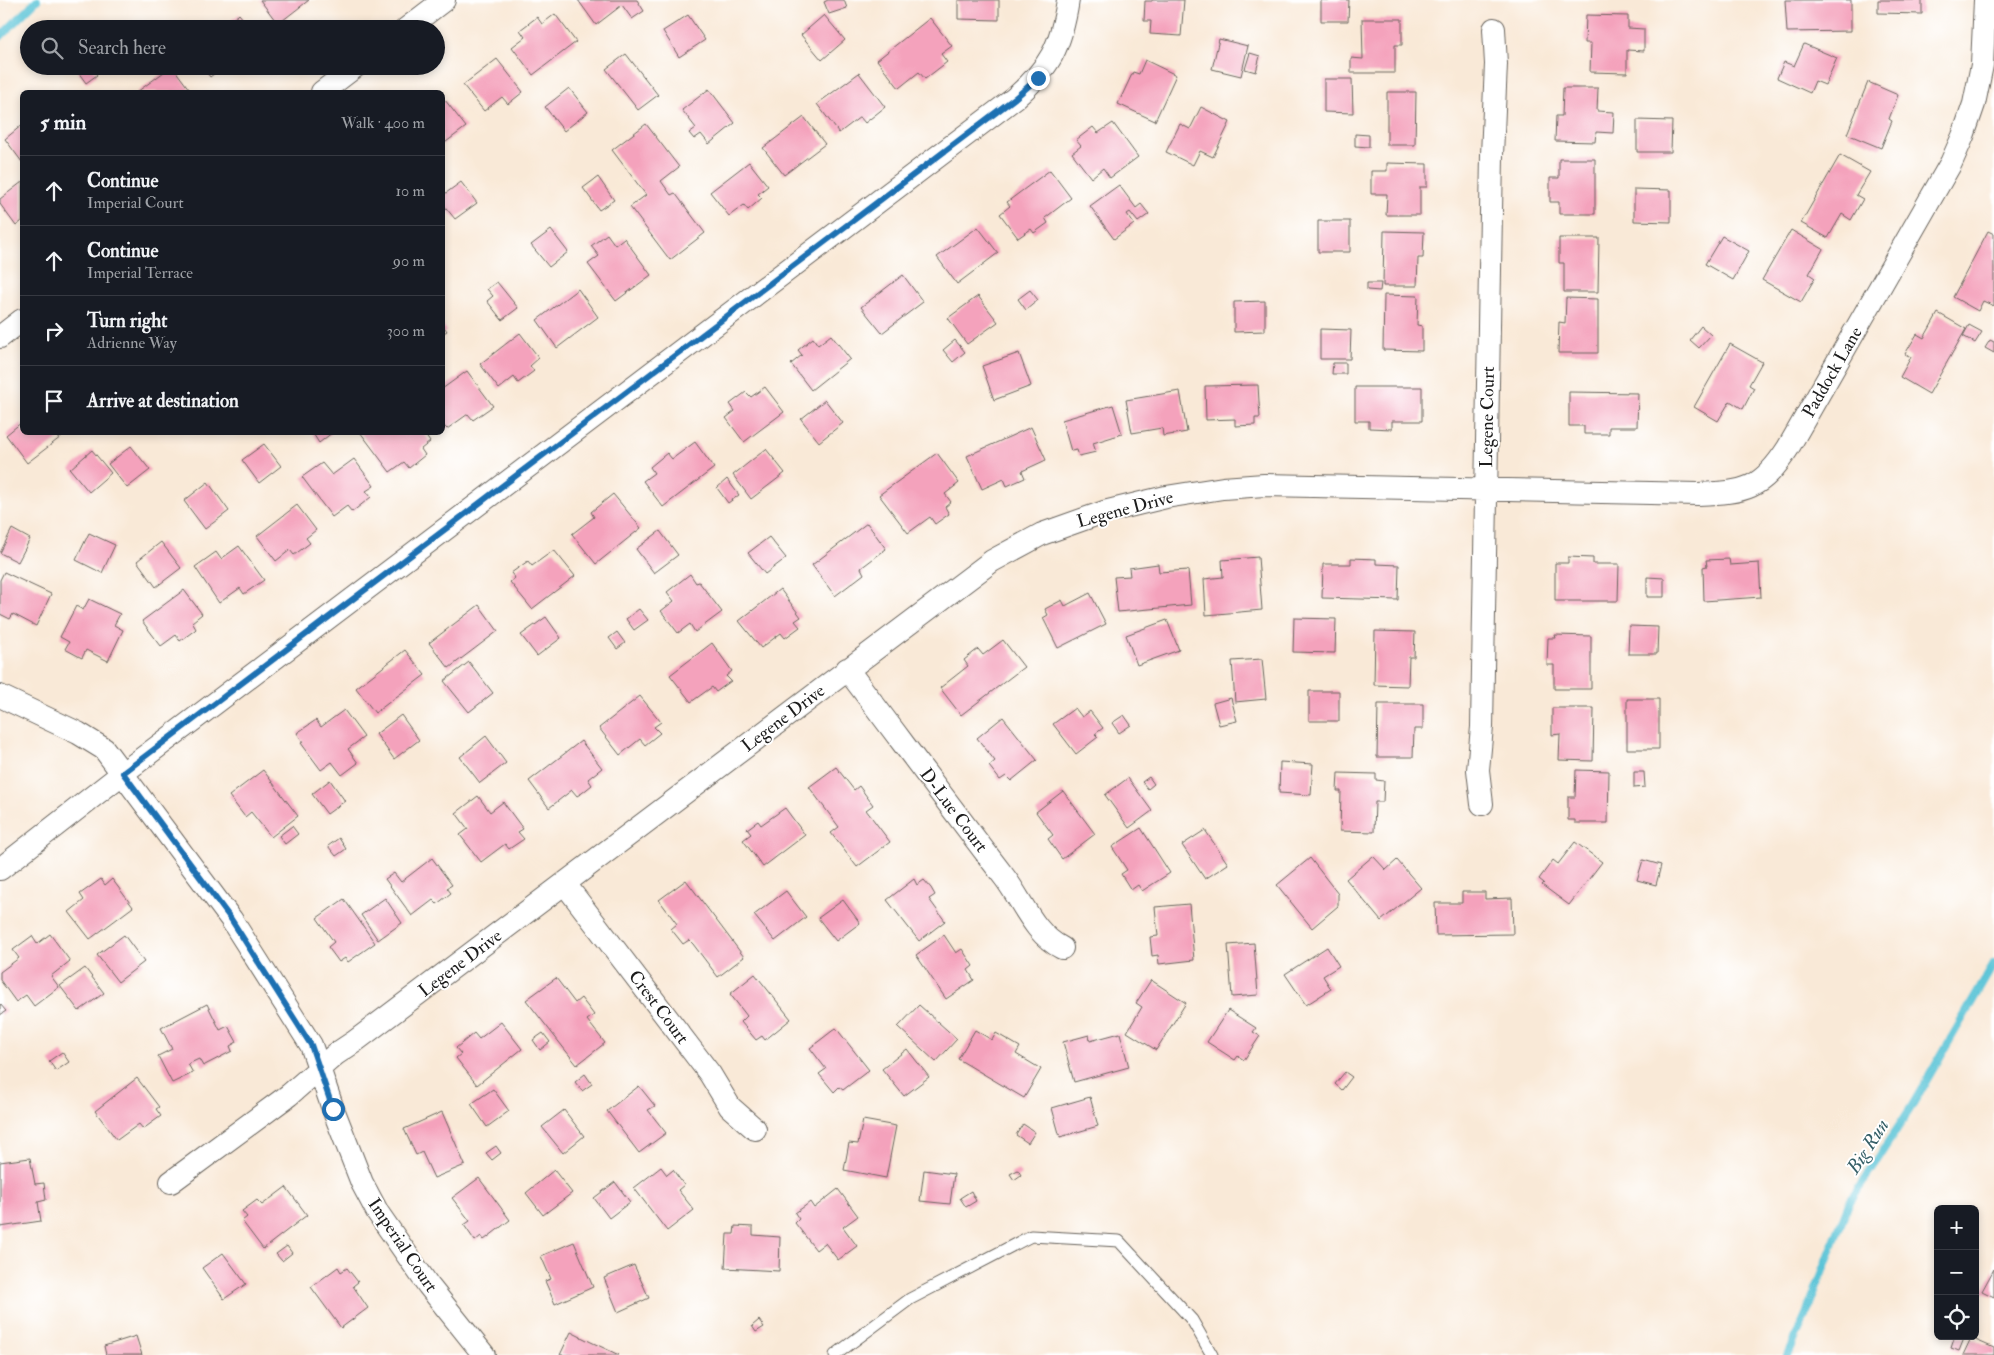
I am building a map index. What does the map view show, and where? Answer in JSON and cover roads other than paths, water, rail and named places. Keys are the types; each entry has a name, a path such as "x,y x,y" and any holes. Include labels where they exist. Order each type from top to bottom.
{"street":[{"path":"418,20 444,0"},
{"path":"0,869 123,773 1015,98 1038,78 1049,62 1065,23 1068,0"},
{"name":"Paddock Lane","path":"1486,490 1698,494 1732,492 1758,484 1775,469 1950,163 1974,104 1982,65 1985,0"},
{"name":"Legene Court","path":"1482,804 1478,770 1482,727 1492,155 1496,64 1494,29"},
{"path":"325,90 344,75"},
{"path":"0,337 20,322"},
{"name":"Legene Drive","path":"171,1182 289,1095 336,1054 565,884 992,561 1042,534 1104,512 1166,497 1240,487 1264,485 1486,490"},
{"name":"D-Lue Court","path":"847,669 1012,887 1040,932 1050,942 1062,948"},
{"name":"Imperial Court","path":"0,696 78,734 104,749 231,919 311,1045 362,1183 378,1213 428,1285 484,1355"},
{"name":"Crest Court","path":"565,884 710,1074 730,1107 755,1129"}],"lane":[{"path":"835,1355 910,1299 1031,1236 1120,1241 1192,1320 1212,1355"}],"waterway":[{"path":"0,37 37,0"},
{"name":"Big Run","path":"1788,1355 1807,1312 1849,1203 1910,1109 1994,964"}]}
